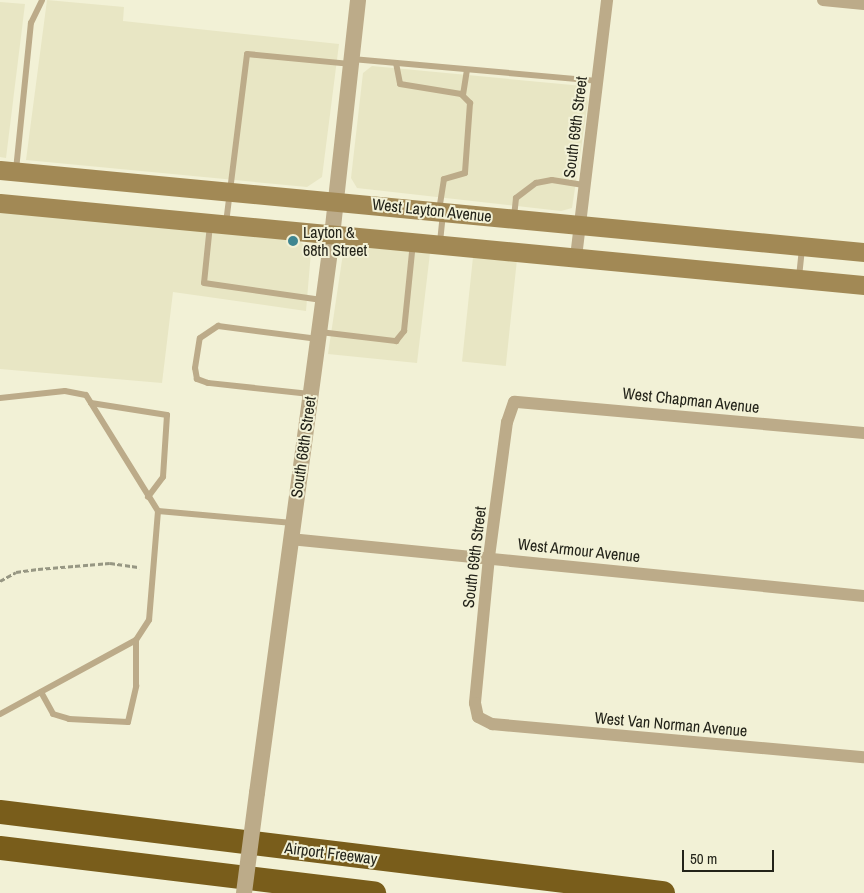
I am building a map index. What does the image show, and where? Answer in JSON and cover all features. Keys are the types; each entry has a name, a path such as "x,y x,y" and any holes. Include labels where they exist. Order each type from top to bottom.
{"highway":[{"name":"Airport Freeway","path":"0,812 663,893"},
{"path":"0,848 374,893"}],"main road":[{"name":"West Layton Avenue","path":"8,170 864,252"},
{"name":"West Layton Avenue","path":"0,203 864,285"}],"street":[{"name":"South 68th Street","path":"244,893 332,236 358,0"},
{"name":"South 69th Street","path":"576,257 608,0"},
{"path":"823,0 864,4"},
{"name":"South 69th Street","path":"478,717 475,703 489,557 507,422 514,402"},
{"name":"West Chapman Avenue","path":"514,402 864,433"},
{"name":"West Armour Avenue","path":"291,531 489,557 864,596"},
{"name":"West Van Norman Avenue","path":"478,717 492,724 864,757"}],"lane":[{"path":"8,170 31,23 42,0"},
{"path":"323,300 204,282 218,224 230,191 247,54 352,62 396,63 597,81"},
{"path":"396,63 396,79 405,86 463,95 470,103 465,172 444,179 440,245"},
{"path":"463,95 467,70"},
{"path":"514,218 516,198 536,183 552,180 584,185"},
{"path":"310,394 208,383 197,378 195,368 200,338 218,326 396,341 404,331 413,243"},
{"path":"799,279 802,246"},
{"path":"0,398 65,392 86,395 158,511 149,620 136,640 0,714"},
{"path":"91,404 166,415 163,477 148,497"},
{"path":"158,511 291,531"},
{"path":"41,692 53,714 69,720 128,722 136,686 136,640"}],"path":[{"path":"0,580 16,572 38,569 110,563 140,567"}],"shaded area":[{"path":"47,0 124,7 123,21 339,44 322,177 307,187 26,160"},
{"path":"0,2 25,4 6,158 0,157"},
{"path":"372,66 583,86 588,102 572,208 561,211 357,188 351,178 363,73"},
{"path":"0,211 300,241 311,252 306,311 173,292 162,383 0,369"},
{"path":"357,246 430,253 417,363 328,354 344,252"},
{"path":"473,257 517,262 506,366 462,361"}],"place":[{"name":"Layton & 68th Street","path":"293,241"}]}
